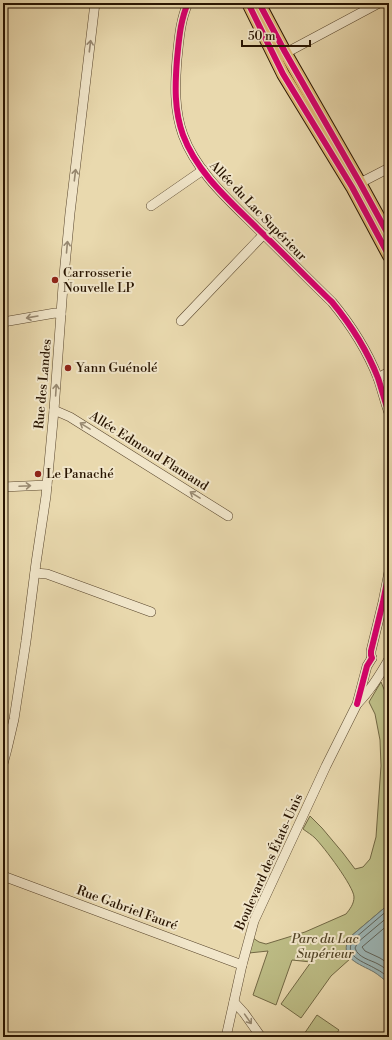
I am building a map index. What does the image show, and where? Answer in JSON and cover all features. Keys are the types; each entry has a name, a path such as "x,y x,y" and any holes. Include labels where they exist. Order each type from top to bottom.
{"main road":[{"path":"248,3 356,185 389,236"},
{"path":"260,3 280,55"},
{"path":"356,185 389,256"}],"street":[{"name":"Rue des Landes","path":"3,764 15,711 47,485 70,213 95,3"},
{"name":"Allée du Lac Supérieur","path":"188,3 181,25 175,82 176,108 182,133 188,147 203,170 221,191 332,302 345,318 365,350 378,378 389,413"},
{"path":"280,55 379,3"},
{"path":"356,185 389,168"},
{"path":"151,206 203,170"},
{"path":"181,321 264,234"},
{"path":"3,322 55,313 61,314"},
{"path":"378,378 389,372"},
{"name":"Allée Edmond Flamand","path":"54,410 70,417 228,516"},
{"path":"3,487 47,485"},
{"path":"35,572 47,574 151,612"},
{"path":"381,674 383,668 381,664 371,655 384,602 389,572"},
{"path":"374,659 382,659 389,654"},
{"name":"Boulevard des États-Unis","path":"226,1037 254,921 326,766 357,704 368,666 374,659"},
{"name":"Boulevard des États-Unis","path":"357,704 368,694 389,659"},
{"name":"Rue Gabriel Fauré","path":"3,876 242,966"},
{"path":"234,1002 261,1037"}],"green space":[{"name":"Parc du Lac Supérieur","path":"381,682 389,701 389,904 350,937 347,948 351,958 331,976 301,1018 281,1004 311,962 292,960 276,1005 253,995 268,951 249,953 253,938 266,944 305,932 346,914 352,906 354,897 353,892 344,876 314,837 303,829 310,816 322,828 355,869 363,867 370,859 376,837 381,766 380,740 375,714 369,702"},
{"path":"317,1015 339,1030 334,1037 302,1037"}],"water":[{"path":"389,904 389,983 374,972 357,963 348,955 346,950 350,937"}],"cycle path":[{"path":"188,3 180,31 176,88 180,126 189,149 215,186 332,302 339,311 358,338 369,358 378,378 389,413"},
{"path":"248,3 283,74 352,187 389,256"},
{"path":"259,3 389,236"},
{"path":"357,704 367,666 372,658 371,651 389,572"}],"place":[{"name":"Carrosserie Nouvelle LP","path":"55,280"},
{"name":"Yann Guénolé","path":"68,368"},
{"name":"Le Panaché","path":"38,474"}]}
